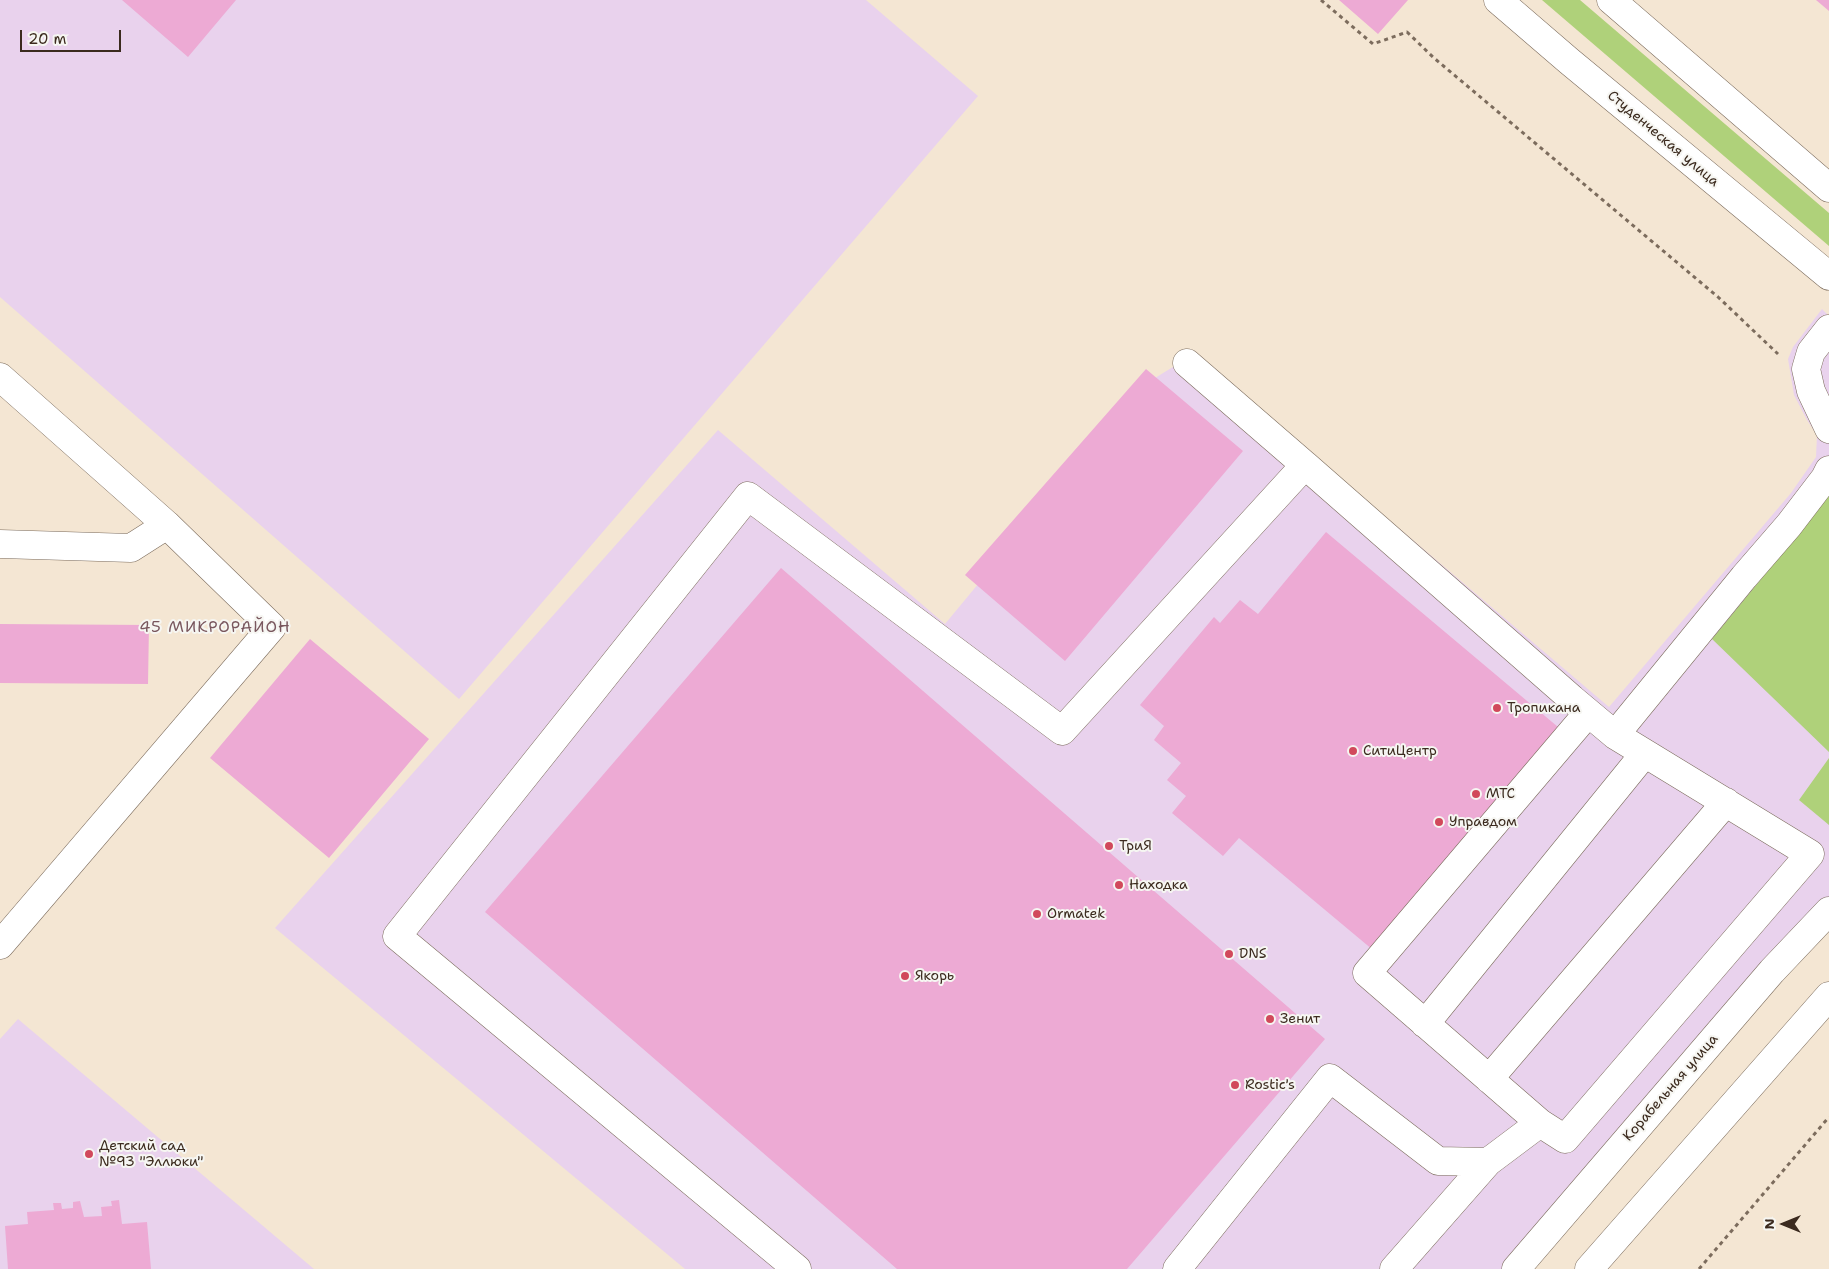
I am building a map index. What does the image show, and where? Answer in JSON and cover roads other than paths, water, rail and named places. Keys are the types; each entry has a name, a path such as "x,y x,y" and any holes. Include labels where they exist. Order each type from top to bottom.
{"street":[{"name":"Студенческая улица","path":"1498,0 1568,61 1829,276"},
{"path":"1611,0 1829,188"},
{"path":"1829,329 1811,352 1806,369 1811,391 1829,429"},
{"path":"1187,362 1588,714 1616,735 1819,856 1564,1139 1540,1123 1367,974 1588,714"},
{"path":"0,377 167,525 272,627 0,945"},
{"path":"797,1269 398,936 748,496 1062,731 1305,465"},
{"path":"1616,735 1744,577 1789,526 1826,478 1829,470"},
{"path":"0,544 132,548 167,525"},
{"path":"1425,1024 1646,753"},
{"path":"1489,1079 1726,802"},
{"name":"Корабельная улица","path":"1516,1269 1772,971 1829,911"},
{"path":"1589,1269 1829,996"},
{"path":"1177,1269 1330,1078 1438,1161 1488,1162"},
{"path":"1394,1269 1488,1162 1540,1123"}],"place":[{"name":"Тропикана","path":"1497,708"},
{"name":"СитиЦентр","path":"1353,751"},
{"name":"МТС","path":"1476,794"},
{"name":"Управдом","path":"1439,822"},
{"name":"ТриЯ","path":"1109,846"},
{"name":"Находка","path":"1119,885"},
{"name":"Ormatek","path":"1037,914"},
{"name":"DNS","path":"1229,954"},
{"name":"Якорь","path":"905,976"},
{"name":"Зенит","path":"1270,1019"},
{"name":"Rostic's","path":"1235,1085"},
{"name":"Детский сад №93 \"Эллюки\"","path":"89,1154"}],"district":[{"name":"45 МИКРОРАЙОН","path":"215,628"}]}
